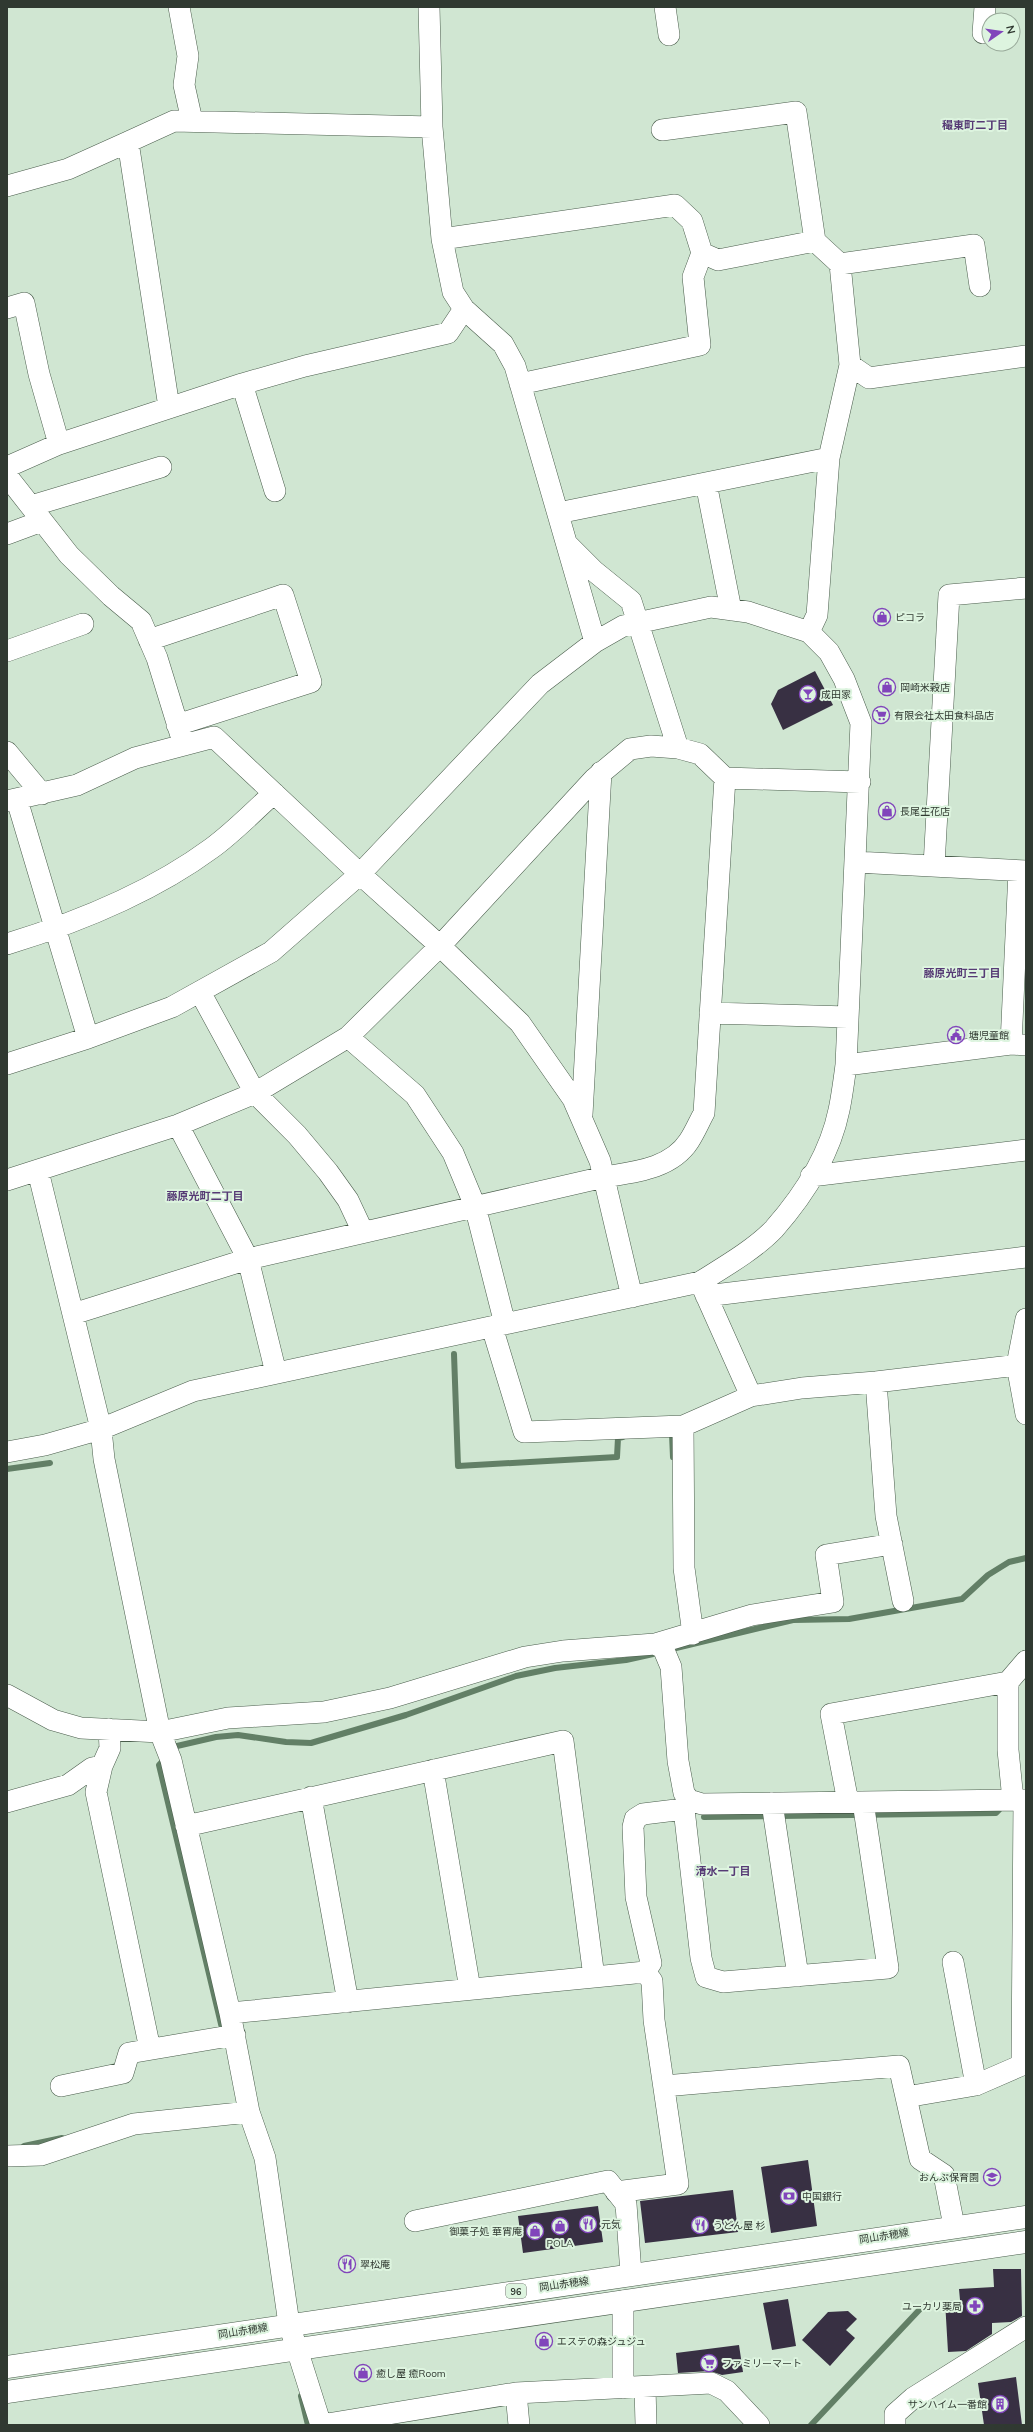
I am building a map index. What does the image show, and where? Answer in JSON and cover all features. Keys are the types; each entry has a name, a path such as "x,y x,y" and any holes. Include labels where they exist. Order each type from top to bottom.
{"main road":[{"name":"岡山赤穂線","path":"7,2367 954,2226 1026,2217"},
{"path":"7,2392 1026,2242"}],"street":[{"path":"179,7 188,56 184,85 192,122"},
{"path":"429,7 432,127 442,239 453,292 464,309 503,344 515,366 594,642"},
{"path":"665,7 669,35"},
{"path":"662,130 796,112 815,241 840,264 850,365 829,458 817,615 809,632"},
{"path":"7,186 68,169 174,121 432,127"},
{"path":"128,142 169,407"},
{"path":"442,239 674,205 692,221 702,253 693,277 700,345 520,384"},
{"path":"702,253 718,260 815,241"},
{"path":"840,264 974,245 980,286"},
{"path":"7,308 24,303 38,374 59,444"},
{"path":"7,466 59,444 242,384 305,366 448,333 464,309"},
{"path":"850,365 869,378 1026,356"},
{"path":"242,384 275,491"},
{"path":"558,513 829,458"},
{"path":"7,534 36,514 161,467"},
{"path":"7,476 69,555 111,596 141,622 157,658 184,746"},
{"path":"706,483 731,610"},
{"path":"566,544 594,571 632,601 637,623 678,748"},
{"path":"934,866 949,596 1026,588"},
{"path":"149,640 282,595 292,624 311,682 177,725"},
{"path":"7,1064 88,1038 172,1007 271,952 360,874 540,684 594,642 623,626 711,607 748,612 809,632 829,652 844,679 861,723 860,782 854,862 846,1065 839,1111 824,1155 800,1196 773,1230 730,1263 703,1289"},
{"path":"7,651 84,624"},
{"path":"88,1038 55,930 12,801 77,785 135,758 214,737 360,874 440,946 520,1024 573,1099 600,1161 632,1297"},
{"path":"7,1180 178,1125 254,1093 348,1037 440,946 601,772 630,749 651,746 678,748 700,754 725,778 860,782"},
{"path":"7,752 42,794"},
{"path":"581,1117 601,772"},
{"path":"73,1314 248,1259 475,1206 646,1169 669,1160 689,1142 704,1113 725,778"},
{"path":"7,944 55,930 119,902 168,876 213,847 274,794"},
{"path":"846,1065 1019,1044 1022,871 854,862"},
{"path":"200,992 254,1093 297,1135 328,1172 348,1200 363,1232"},
{"path":"710,1013 848,1017"},
{"path":"348,1037 414,1095 453,1153 475,1206 498,1325 524,1432 684,1426 751,1396 802,1388 876,1382 1021,1365"},
{"path":"178,1125 248,1259 276,1373"},
{"path":"811,1176 1026,1150"},
{"path":"38,1171 101,1429 104,1459 166,1746 235,2035 249,2112 265,2158 289,2324 321,2425 516,2393 711,2383 727,2391 759,2425"},
{"path":"7,1452 46,1445 101,1429 193,1391 632,1297 1026,1258"},
{"path":"703,1289 751,1396"},
{"path":"1026,1319 1021,1365 1026,1414"},
{"path":"876,1382 886,1516 903,1601"},
{"path":"684,1426 684,1568 688,1635"},
{"path":"7,1695 53,1720 81,1728 109,1729 166,1746 228,1718 324,1712 390,1698 526,1657 563,1650 662,1650 688,1635 752,1615 833,1602 826,1555 892,1544"},
{"path":"662,1650 678,1761 687,1804 701,1958 706,1977 723,1982 888,1968 860,1808 831,1714 1008,1682 1026,1661"},
{"path":"906,2097 976,2085 1022,2065 1021,1800 1008,1750 1008,1682"},
{"path":"109,1729 110,1748 102,1766 96,1792 150,2049"},
{"path":"186,1826 563,1741 594,1977"},
{"path":"7,1802 68,1785 92,1768 102,1766"},
{"path":"433,1770 470,1989"},
{"path":"311,1797 348,2002"},
{"path":"645,1972 651,1963 636,1897 633,1827 635,1819 643,1814 687,1804 702,1804 774,1812 1021,1800"},
{"path":"774,1812 798,1976"},
{"path":"953,1962 976,2085"},
{"path":"230,2013 645,1972"},
{"path":"616,2192 678,2184 654,2020 652,1981 645,1972"},
{"path":"61,2086 123,2073 129,2053 235,2035"},
{"path":"664,2086 899,2066 920,2159 944,2175 954,2226"},
{"path":"7,2156 41,2155 134,2124 249,2112"},
{"path":"416,2221 608,2181 626,2204 631,2274"},
{"path":"623,2301 623,2388"},
{"path":"891,2421 913,2398 1026,2327"},
{"path":"645,2386 646,2425"},
{"path":"516,2393 518,2425"}],"building":[{"path":"815,671 833,705 783,730 771,704 778,690"},
{"name":"中国銀行","path":"808,2160 817,2226 771,2233 761,2167"},
{"path":"733,2190 738,2232 645,2243 640,2201"},
{"path":"598,2206 603,2242 523,2253 518,2216"},
{"path":"993,2269 1021,2269 1022,2316 1011,2322 992,2323 992,2334 966,2351 948,2352 945,2301 960,2300 959,2289 994,2287"},
{"path":"788,2299 796,2346 772,2350 763,2303"},
{"path":"848,2311 857,2319 846,2330 855,2338 830,2366 802,2340 828,2312"},
{"name":"ファミリーマート","path":"739,2345 743,2372 722,2375 710,2371 678,2373 676,2353"},
{"name":"サンハイム一番館","path":"1016,2377 1022,2425 984,2425 978,2383"}],"waterway":[{"path":"454,1354 458,1466 617,1457 618,1438 623,1437"},
{"path":"673,1457 672,1434 675,1432"},
{"path":"7,1469 50,1463"},
{"path":"676,1648 793,1620 849,1619 962,1599 988,1575 1009,1562 1026,1558"},
{"path":"222,2028 159,1765 177,1746 216,1737 238,1735 286,1742 311,1743 406,1715 516,1676 555,1668 626,1660 653,1654"},
{"path":"704,1817 996,1813 999,1810"},
{"path":"24,2146 62,2138"},
{"path":"811,2425 922,2307"},
{"path":"301,2396 308,2425"}],"place":[{"name":"ピコラ","path":"882,617"},
{"name":"岡崎米穀店","path":"887,687"},
{"name":"成田家","path":"808,694"},
{"name":"有限会社太田食料品店","path":"881,715"},
{"name":"長尾生花店","path":"887,811"},
{"name":"塘児童館","path":"956,1035"},
{"name":"おんぷ保育園","path":"992,2177"},
{"name":"中国銀行","path":"789,2196"},
{"name":"元気","path":"588,2224"},
{"name":"うどん屋 杉","path":"700,2225"},
{"name":"POLA","path":"560,2226"},
{"name":"御菓子処 華宵庵","path":"535,2231"},
{"name":"翠松庵","path":"347,2264"},
{"name":"ユーカリ薬局","path":"975,2306"},
{"name":"エステの森ジュジュ","path":"544,2341"},
{"name":"ファミリーマート","path":"709,2363"},
{"name":"癒し屋 癒Room","path":"363,2373"},
{"name":"サンハイム一番館","path":"1000,2404"}],"district":[{"name":"穝東町二丁目","path":"975,125"},
{"name":"藤原光町三丁目","path":"962,973"},
{"name":"藤原光町二丁目","path":"205,1196"},
{"name":"清水一丁目","path":"723,1871"}]}
